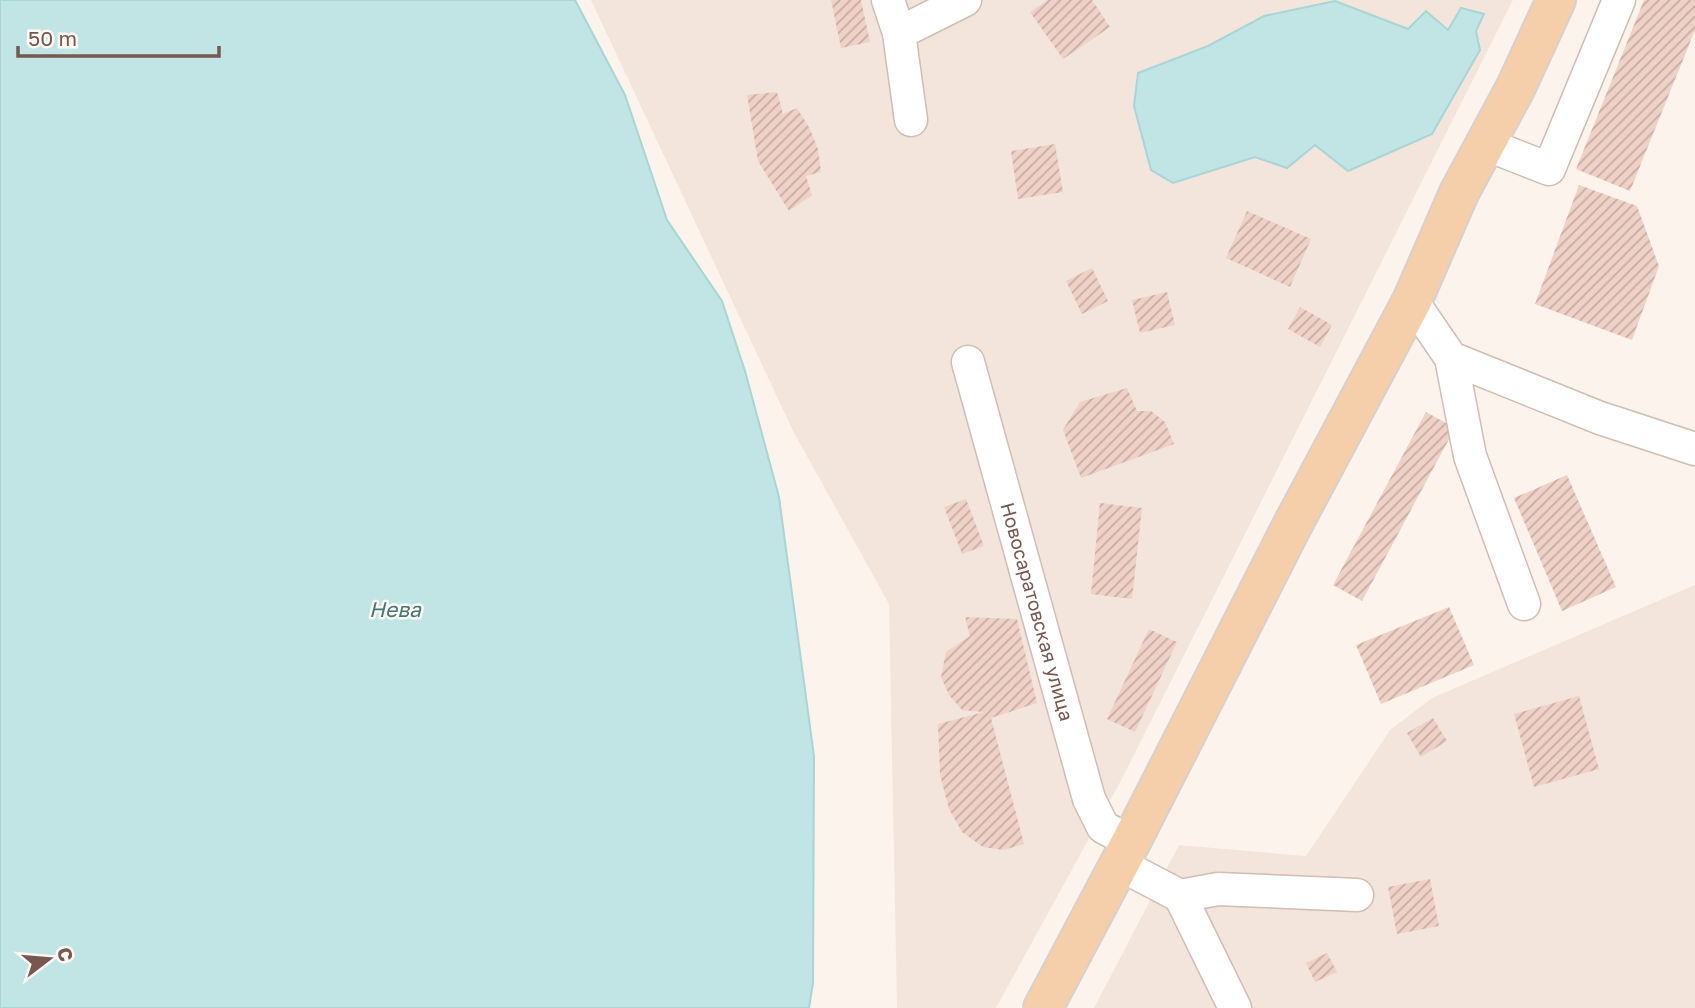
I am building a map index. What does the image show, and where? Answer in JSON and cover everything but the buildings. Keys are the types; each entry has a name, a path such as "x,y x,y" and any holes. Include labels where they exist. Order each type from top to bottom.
{"main road":[{"path":"1043,1008 1292,526 1412,301 1459,193 1516,87 1556,0"}],"street":[{"path":"888,0 899,33 911,120"},
{"path":"899,33 965,0"},
{"path":"1485,144 1549,169 1619,0"},
{"path":"1412,301 1451,358 1470,456 1524,604"},
{"path":"1451,358 1600,418 1695,449"},
{"name":"Новосаратовская улица","path":"968,362 1089,799 1103,827 1125,853 1180,896"},
{"path":"1235,1008 1180,896 1218,889 1357,895"}],"shaded area":[{"path":"591,0 1513,0 1124,775 996,1008 897,1008 889,604 793,431"},
{"path":"1695,585 1695,1008 1094,1008 1179,845 1306,856 1390,730 1432,698"}],"water":[{"name":"Нева","path":"0,0 575,0 625,95 667,220 722,301 745,371 779,497 814,756 813,983 809,1008 0,1008"},
{"path":"1335,1 1408,29 1426,11 1448,30 1461,8 1484,14 1476,31 1480,50 1432,134 1348,171 1315,145 1287,168 1255,157 1173,183 1151,170 1134,106 1138,73 1208,46 1264,16"}]}
